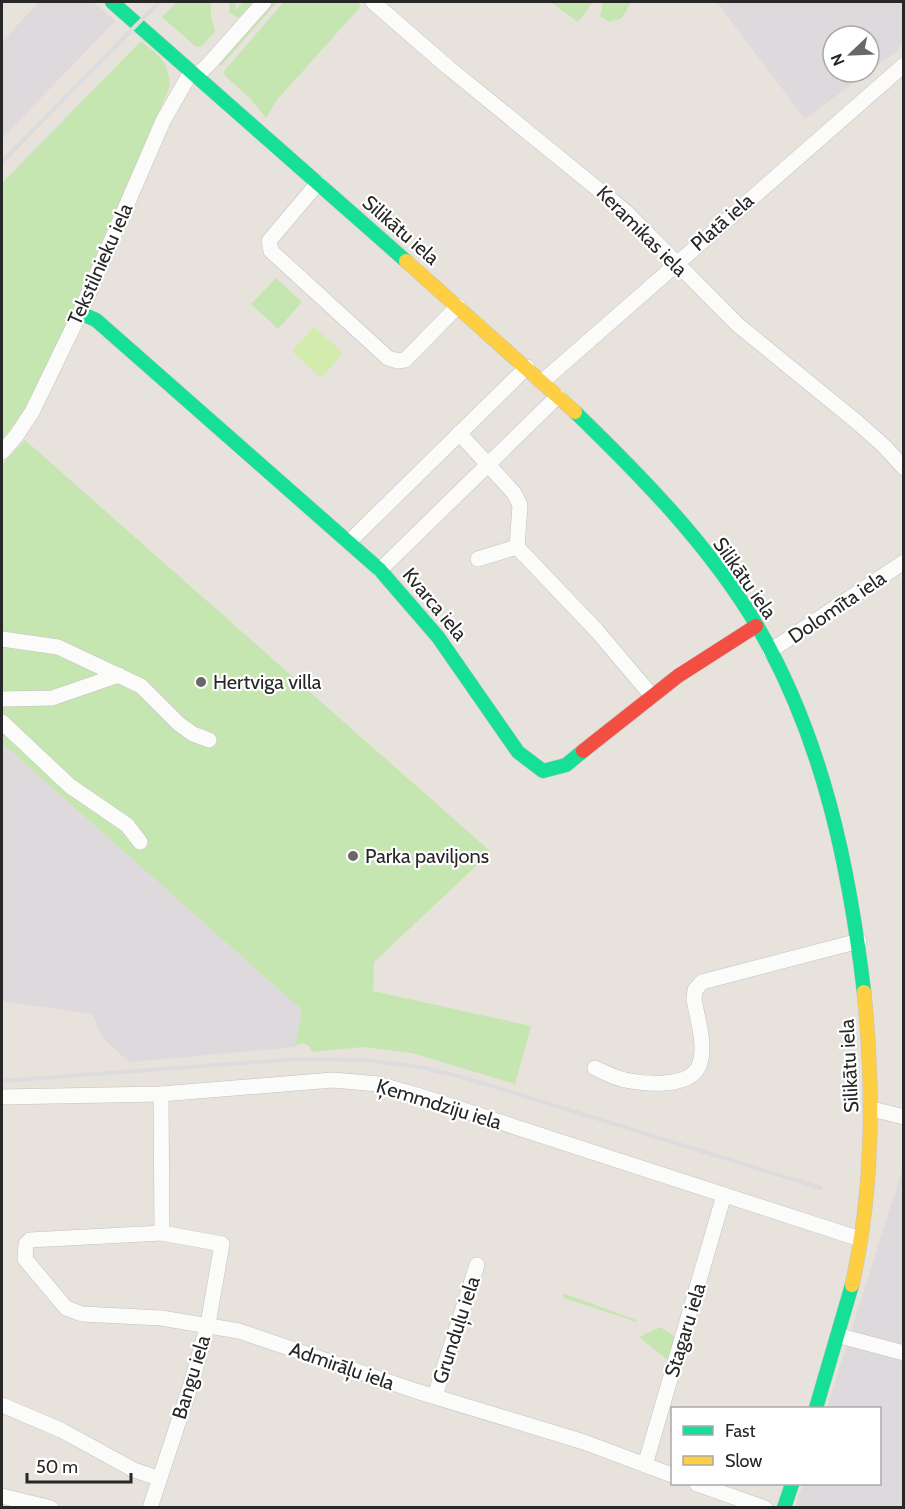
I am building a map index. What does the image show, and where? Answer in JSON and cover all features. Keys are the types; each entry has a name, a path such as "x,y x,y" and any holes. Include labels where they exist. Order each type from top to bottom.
{"main road":[{"name":"Silikātu iela","path":"112,2 543,381 658,496 728,582 770,651 803,719 840,834 859,941 872,1109 866,1201 860,1239 840,1336 816,1407"},
{"name":"Kvarca iela","path":"80,313 96,320 350,541 380,570 438,636 518,752 543,771 555,770 567,765 652,696 756,626"},
{"path":"784,1508 792,1485"}],"street":[{"path":"194,74 208,65 264,2"},
{"name":"Keramikas iela","path":"373,2 449,68 626,212 755,341 857,422 884,446 903,468"},
{"name":"Platā iela","path":"543,381 903,65"},
{"name":"Tekstilnieku iela","path":"2,452 32,412 80,313 163,121 194,74"},
{"path":"318,183 269,241 271,251 388,358 398,361 405,360 458,306"},
{"path":"350,541 527,367"},
{"path":"380,570 558,396"},
{"path":"459,433 514,493 520,505 517,547 597,631 652,696"},
{"path":"478,559 517,547"},
{"name":"Dolomīta iela","path":"770,651 903,562"},
{"path":"2,639 58,647 119,675 141,686 192,735 209,740"},
{"path":"2,699 52,698 119,675"},
{"path":"2,722 70,786 127,825 140,842"},
{"path":"595,1068 622,1080 639,1082 683,1079 695,1072 701,1060 694,999 699,985 859,941"},
{"name":"Ķemmdziju iela","path":"2,1097 161,1094 333,1080 367,1082 417,1095 860,1239"},
{"path":"161,1094 162,1233"},
{"path":"872,1109 903,1117"},
{"name":"Stagaru iela","path":"645,1465 724,1195"},
{"name":"Bangu iela","path":"150,1508 158,1478 191,1384 208,1324 222,1244 162,1233"},
{"name":"Admirāļu iela","path":"162,1233 30,1239 26,1244 25,1259 66,1308 82,1314 161,1318 208,1324 239,1331 435,1396 584,1442 671,1475"},
{"name":"Grunduļu iela","path":"435,1396 477,1265"},
{"path":"840,1336 903,1353"},
{"path":"2,1405 61,1430 134,1470 158,1478"},
{"path":"700,1485 765,1508"},
{"path":"2,1496 51,1508"}],"shaded area":[{"path":"39,2 93,2 115,21 2,138 2,42"},
{"path":"717,2 903,2 903,42 897,51 881,62 881,24 821,24 821,84 852,84 805,119"},
{"path":"2,743 302,1010 295,1047 129,1062 102,1037 93,1014 2,1001"},
{"path":"903,1167 903,1507 795,1508 803,1485 881,1485 881,1407 827,1407"}],"green space":[{"path":"177,2 211,2 211,17 215,31 201,47 195,46 162,17"},
{"path":"230,2 234,2 237,9 243,2 255,2 238,18 229,12"},
{"path":"272,2 277,2 222,65 216,65"},
{"path":"284,2 357,2 361,6 277,100 266,118 250,98 225,76 224,71"},
{"path":"551,2 593,2 578,22"},
{"path":"603,2 631,2 622,18 610,22 600,16"},
{"path":"141,41 162,59 170,86 29,407 2,441 2,183"},
{"path":"276,278 302,302 278,329 251,304"},
{"path":"314,327 343,353 321,378 292,351"},
{"path":"25,440 491,852 374,962 373,991 531,1026 515,1084 412,1053 363,1047 313,1052 308,1045 302,1043 295,1047 302,1010 2,743 2,465"},
{"path":"565,1294 637,1322 564,1298 562,1295"},
{"path":"660,1327 674,1336 676,1343 670,1362 639,1337"}],"railway":[{"path":"2,162 159,2"},
{"path":"2,1081 297,1059 367,1060 425,1068 469,1079 821,1188"}],"traffic: fast":[{"path":"112,2 406,261"},
{"path":"80,313 96,320 380,570 438,637 518,752 543,771 566,765 583,751"},
{"path":"575,412 626,462 698,542 740,599 759,629 781,672 800,715 830,805 850,897 864,992"},
{"path":"816,1407 852,1285"},
{"path":"784,1508 792,1485"}],"traffic: slow":[{"path":"406,261 575,412"},
{"path":"852,1285 865,1212 870,1139 869,1066 864,992"}],"traffic: jam":[{"path":"583,751 678,676 756,626"}],"place":[{"name":"Hertviga villa","path":"201,682"},
{"name":"Parka paviljons","path":"353,856"}]}
